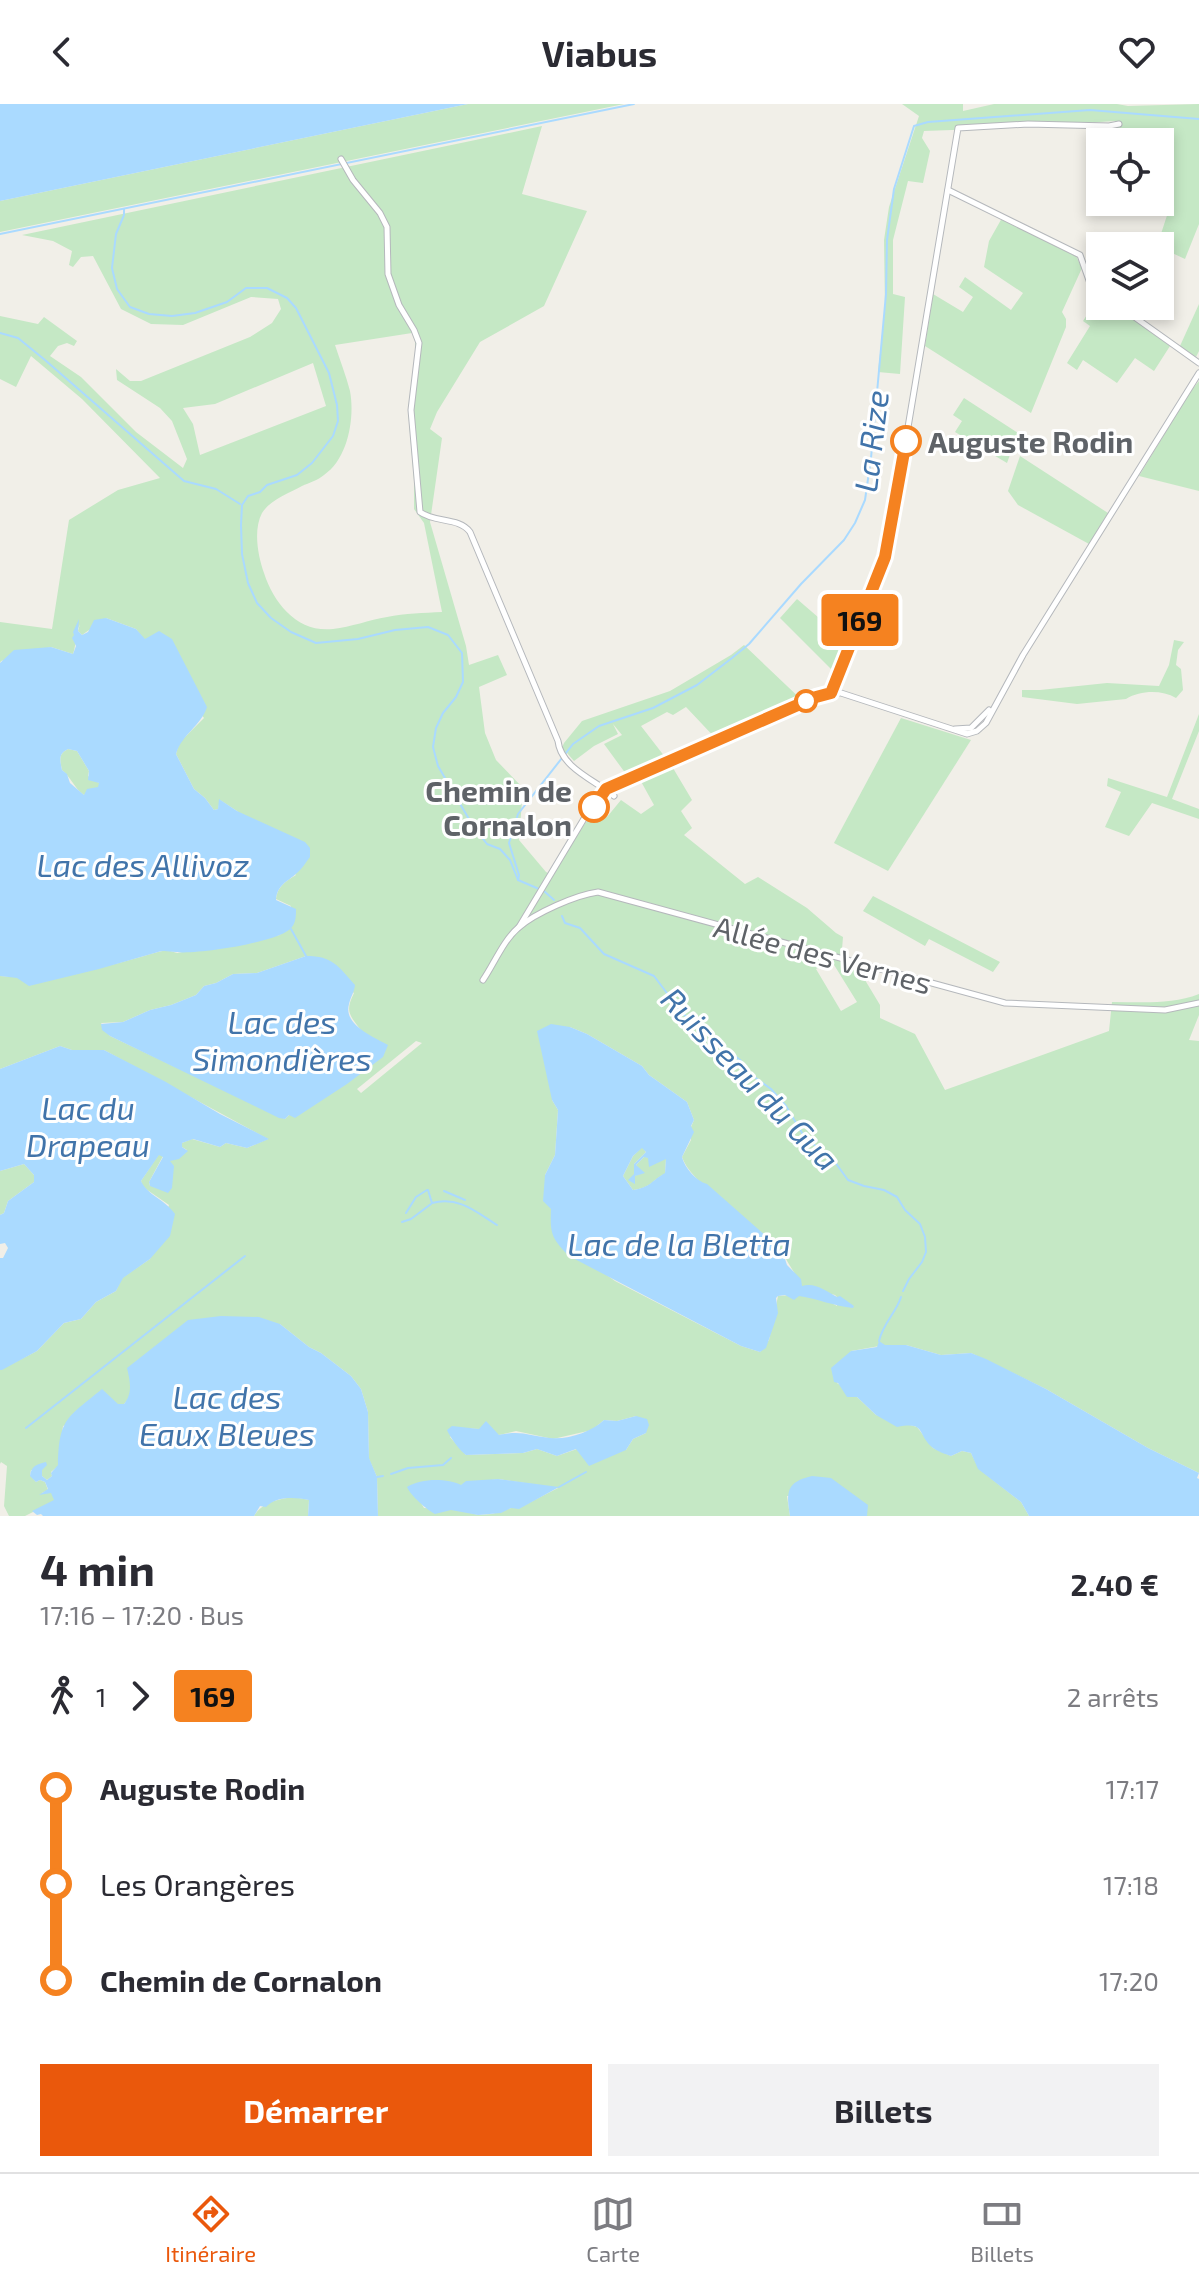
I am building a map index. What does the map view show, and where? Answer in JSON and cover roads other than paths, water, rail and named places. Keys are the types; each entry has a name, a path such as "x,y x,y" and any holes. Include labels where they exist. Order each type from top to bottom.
{"street":[{"path":"831,693 888,546 958,128 1119,124"},
{"path":"341,159 387,227 388,274 399,305 419,343 411,410 420,512 428,518 466,526 562,755 576,770 614,796"},
{"path":"948,190 1080,255 1086,272"},
{"path":"1139,320 1199,363"},
{"path":"519,927 585,817 606,789 831,693 874,703 944,727 971,728 978,724 995,703 1199,373"},
{"name":"Allée des Vernes","path":"483,980 519,927 559,906 598,892 1005,1003 1165,1010 1199,1003"}],"water":[{"path":"0,104 468,104 0,201"},
{"name":"Lac des Allivoz","path":"106,618 136,629 145,639 159,631 172,639 207,707 176,754 194,789 214,810 218,809 219,799 237,811 305,842 310,848 310,857 280,887 277,895 276,900 296,909 293,925 285,933 219,949 160,951 29,986 17,978 0,976 0,663 14,650 51,647 73,654 76,646 73,632 79,619 78,631 82,635 88,632 94,620","holes":["68,749 77,751 89,771 88,780 99,783 98,787 87,789 84,795 70,783 62,770 61,755"]},
{"name":"Lac des Simondières","path":"306,956 329,960 344,972 355,985 348,1011 351,1018 361,1029 388,1045 383,1057 295,1118 289,1115 285,1119 279,1118 102,1030 101,1024 123,1022 171,1005 233,974 257,973"},
{"name":"Lac de la Bletta","path":"551,1024 587,1034 642,1066 649,1075 687,1102 694,1120 691,1126 694,1132 682,1157 688,1170 782,1250 787,1265 801,1279 802,1286 816,1286 840,1296 853,1308 799,1296 794,1300 785,1295 778,1296 778,1313 766,1348 760,1352 741,1346 569,1256 555,1240 551,1209 543,1201 545,1175 555,1155 558,1110 552,1100 537,1031","holes":["642,1148 646,1152 634,1164 634,1174 628,1180 635,1184 635,1176 645,1173 636,1165 644,1157 648,1158 649,1167 666,1159 665,1173 633,1190 623,1176 633,1156"]},
{"name":"Lac du Drapeau","path":"60,1046 72,1050 104,1050 269,1139 247,1148 226,1143 220,1147 193,1139 182,1143 188,1151 179,1159 170,1161 174,1166 172,1188 168,1193 150,1186 149,1182 163,1157 159,1155 141,1181 175,1214 170,1236 150,1259 123,1278 116,1291 96,1302 81,1319 64,1323 37,1351 0,1370 0,1258 8,1248 5,1243 0,1244 0,1215 4,1213 8,1201 34,1182 34,1175 24,1164 0,1171 0,1069"},
{"name":"Lac des Eaux Bleues","path":"221,1316 259,1317 280,1324 351,1376 361,1389 368,1412 369,1458 377,1477 378,1516 308,1516 309,1500 291,1498 280,1499 266,1507 260,1506 254,1516 43,1516 32,1511 54,1500 51,1493 39,1495 48,1489 45,1482 36,1482 30,1476 37,1465 46,1462 42,1476 47,1480 52,1476 58,1465 63,1428 73,1413 102,1389 118,1404 124,1404 130,1391 127,1368 188,1320"},
{"path":"879,1341 885,1345 906,1345 941,1355 971,1353 1046,1389 1148,1448 1199,1473 1199,1516 1029,1516 1021,1502 978,1469 971,1453 962,1451 951,1456 933,1448 917,1427 897,1427 876,1415 857,1397 847,1397 834,1382 831,1368 851,1351 877,1347"},
{"path":"636,1416 647,1419 649,1425 646,1433 633,1439 626,1450 589,1466 576,1449 557,1456 537,1449 523,1453 466,1455 447,1430 452,1426 479,1429 486,1421 499,1435 520,1433 564,1438 593,1428 604,1420 617,1421"},
{"path":"812,1476 831,1478 868,1505 867,1516 790,1516 790,1489 797,1481"},
{"path":"498,1479 559,1487 519,1509 478,1515 451,1510 435,1514 419,1502 407,1487 434,1480 461,1485 466,1481"}],"waterway":[{"path":"0,234 634,104"},
{"name":"La Rize","path":"518,880 509,843 518,814 573,744 599,726 653,708 697,685 732,658 749,644 844,540 855,523 865,500 871,458 886,294 887,240 894,189 914,126 928,122 1090,110 1199,119"},
{"name":"Ruisseau du Gua","path":"124,209 116,234 112,268 117,289 130,307 149,314 172,316 195,313 227,302 246,288 267,288 287,298 296,308 329,373 338,421 333,436 312,463 297,475 267,485 260,492 248,496 242,505 242,554 248,583 257,603 271,618 291,632 316,643 428,627 448,635 462,653 463,682 436,728 433,747 438,766 487,844 500,849 510,860 518,880 539,889"},
{"path":"0,333 18,338 184,481 216,489 240,504"},
{"name":"Ruisseau du Gua","path":"544,891 554,900"},
{"name":"Ruisseau du Gua","path":"562,916 565,923 580,928 604,954 654,976 682,1013 693,1022 704,1025 714,1039 771,1089 786,1106 805,1138 832,1158 848,1180 897,1197 920,1224 926,1252 903,1291"},
{"path":"291,929 306,956"},
{"path":"406,1213 416,1197 427,1190"},
{"path":"428,1190 432,1203 459,1203 497,1225"},
{"path":"444,1191 465,1200"},
{"path":"402,1222 431,1204"},
{"path":"26,1428 245,1256"},
{"name":"Ruisseau du Gua","path":"879,1341 901,1297"},
{"path":"391,1474 408,1468 443,1465 451,1458"},
{"path":"559,1487 586,1472"},
{"path":"377,1477 383,1476"}],"place":[{"name":"Auguste Rodin","path":"906,441"},
{"name":"Chemin de Cornalon","path":"594,807"}]}
